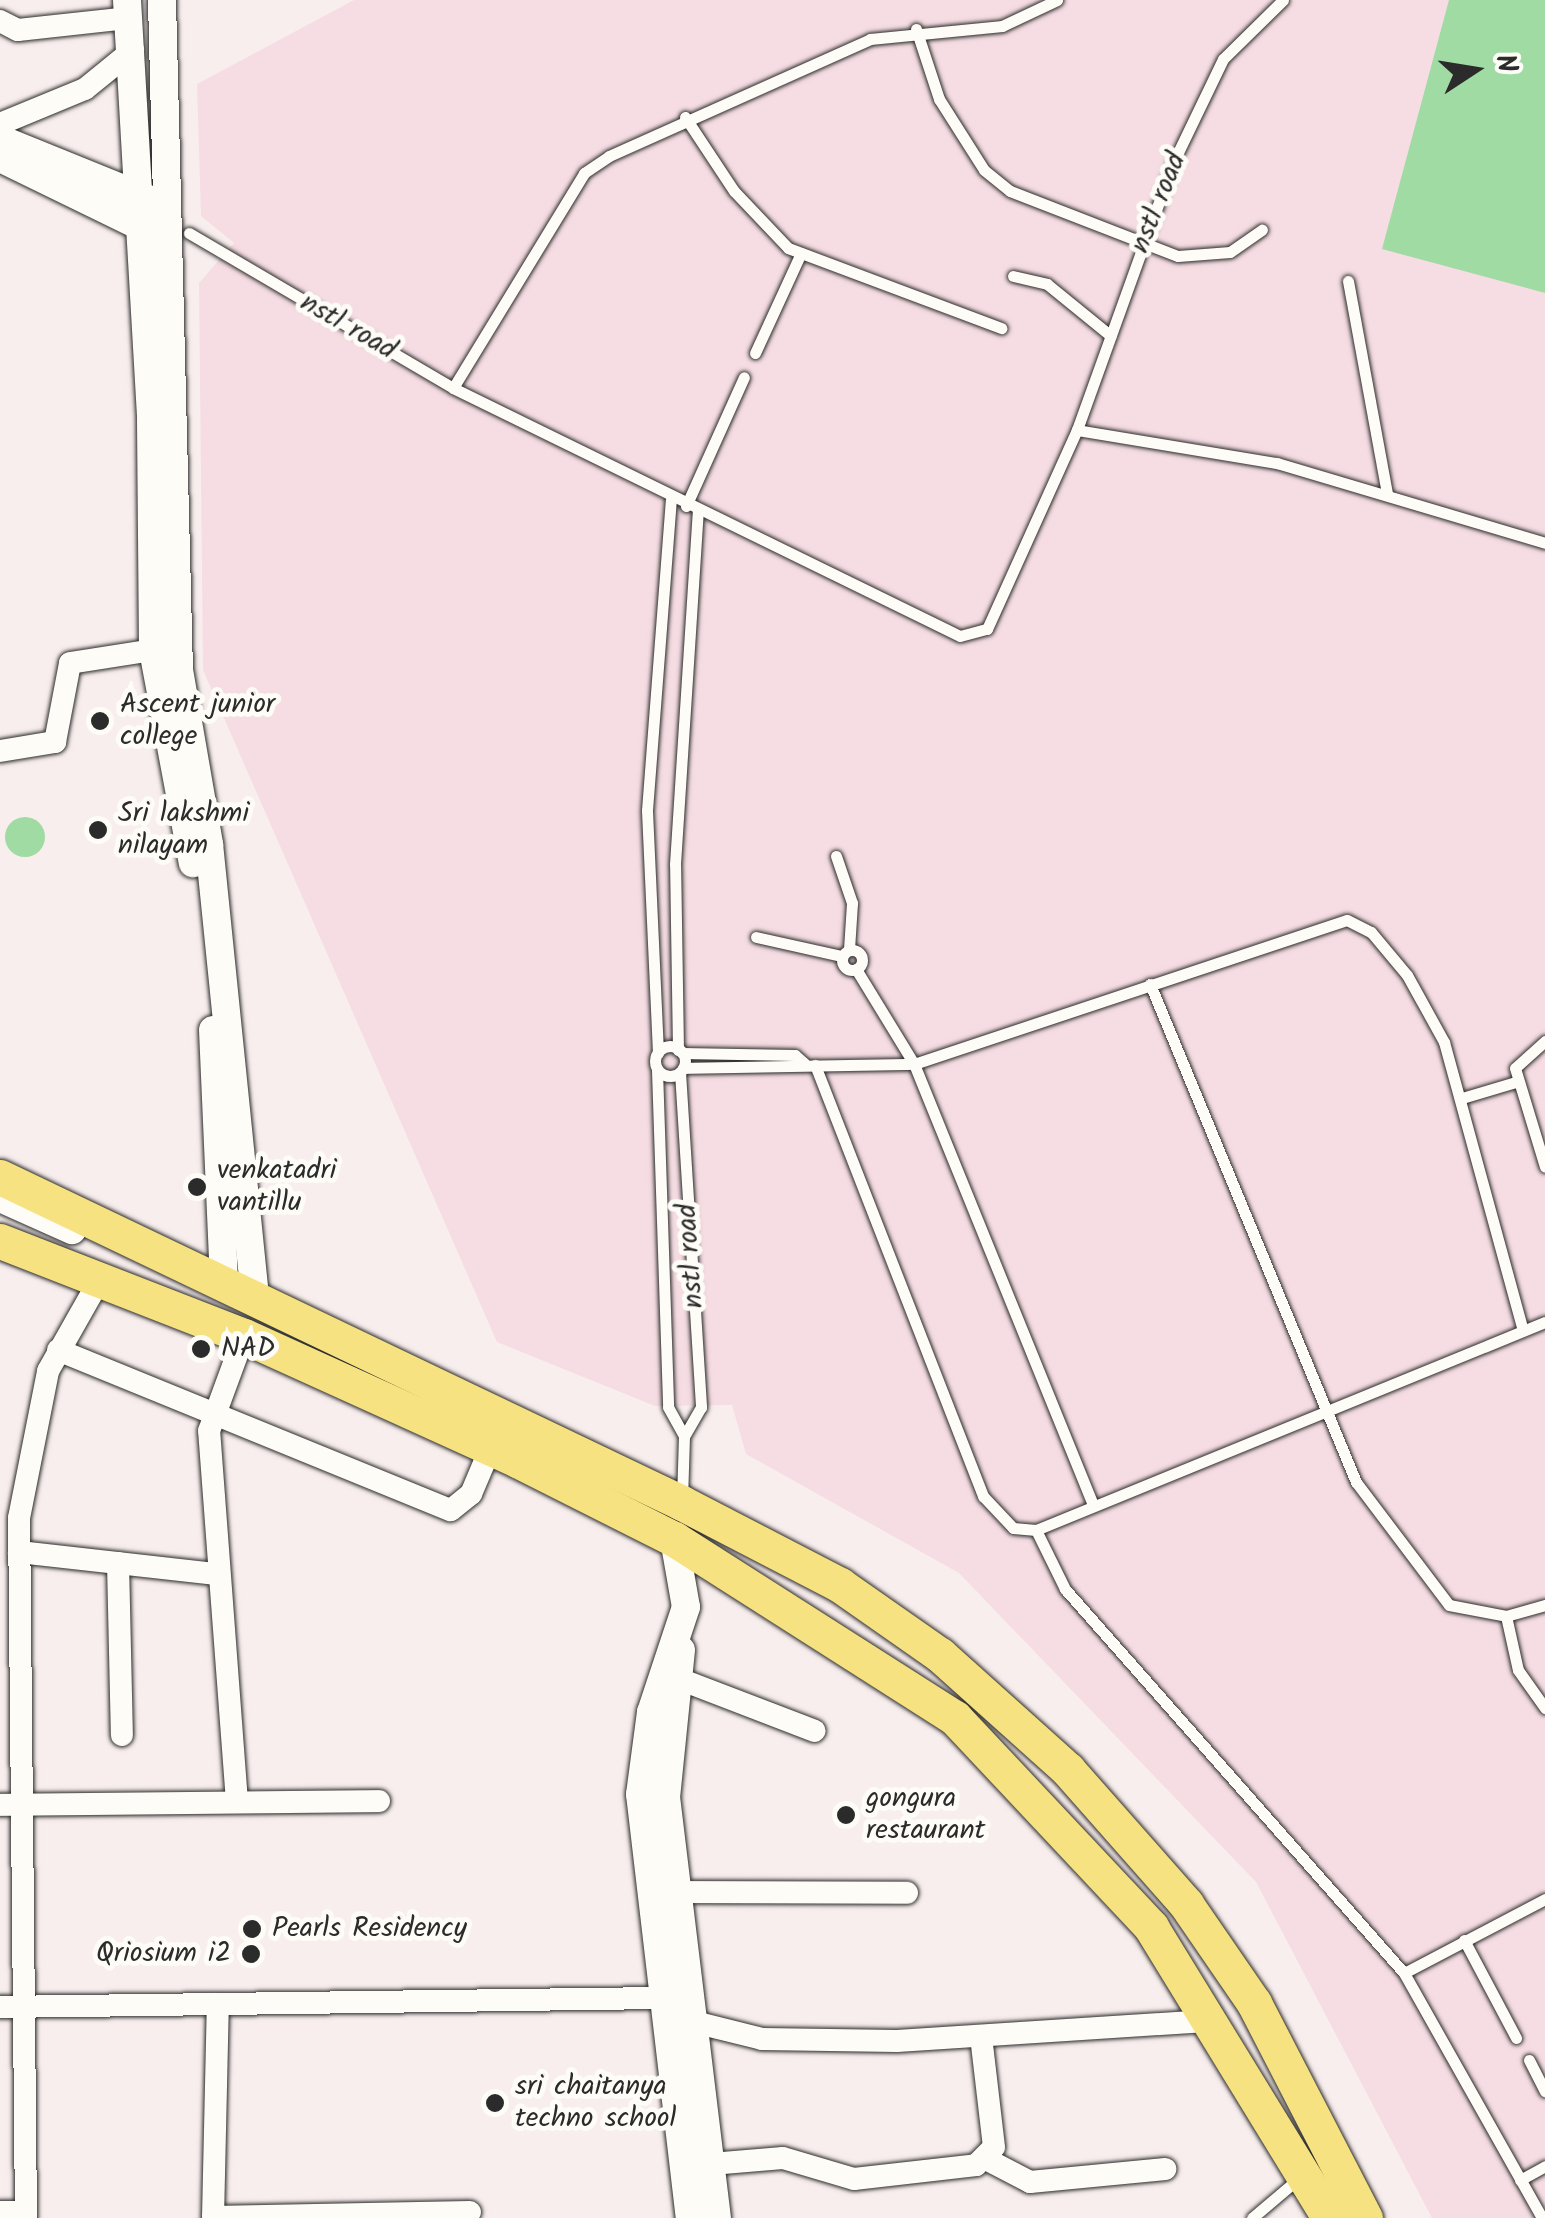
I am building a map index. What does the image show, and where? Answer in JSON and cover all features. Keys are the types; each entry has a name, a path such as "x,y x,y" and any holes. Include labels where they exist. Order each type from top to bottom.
{"main road":[{"path":"0,1177 146,1248 240,1286 682,1502 840,1585 940,1655 1068,1770 1186,1904 1254,2003 1366,2218"},
{"path":"0,1240 244,1336 490,1448 674,1540 955,1718 1087,1849 1210,2021 1329,2218"}],"street":[{"path":"162,0 179,228 179,670 209,844 240,1286"},
{"path":"0,21 18,30 128,9 134,50 141,228 153,650 211,1001 240,1286"},
{"path":"0,124 85,89 134,50"},
{"path":"0,140 139,194 179,228"},
{"name":"nstl road","path":"0,158 141,228 179,228"},
{"path":"0,751 55,742 70,663 153,650"},
{"path":"0,1198 94,1240 146,1248"},
{"path":"0,1222 116,1285 58,1350 19,1552 8,1805 10,2006 26,2215 0,2212"},
{"path":"237,1802 215,1574 214,1418 244,1336"},
{"path":"58,1350 214,1418 451,1510 471,1494 490,1448"},
{"path":"674,1540 686,1607 680,1638 651,1712 641,1780 690,2218"},
{"path":"19,1552 215,1574"},
{"path":"118,1563 122,1735"},
{"path":"680,1638 682,1680 666,1798 717,2218"},
{"path":"682,1680 816,1731"},
{"path":"8,1805 379,1801"},
{"path":"676,1892 907,1893"},
{"path":"10,2006 663,1998 694,2022 762,2039 981,2037 1210,2021"},
{"path":"218,2004 213,2218 470,2212"},
{"path":"711,2164 783,2158 854,2179 967,2168 984,2158 994,2135 981,2037"},
{"path":"984,2158 1030,2182 1165,2170"}],"lane":[{"path":"453,388 584,173 685,117 802,65 916,29 1002,26 1057,0"},
{"name":"nstl road","path":"179,228 453,388 672,500 976,638 1076,430 1140,249 1224,59 1283,0"},
{"path":"916,29 939,99 984,170 1140,249 1208,257 1262,230"},
{"path":"685,117 758,220 800,253 1001,328"},
{"path":"755,353 800,253"},
{"path":"1013,276 1047,284 1111,336"},
{"path":"1348,281 1387,493"},
{"path":"692,509 744,377"},
{"path":"1076,430 1277,463 1545,543"},
{"path":"672,500 648,810 668,1406 684,1436 682,1502"},
{"name":"nstl road","path":"684,1436 701,1408 680,1052 675,864 692,509"},
{"path":"836,856 852,903 846,953"},
{"path":"658,1070 795,1072 810,1064 914,1064 1346,920 1371,932 1422,996 1462,1098 1523,1330"},
{"path":"756,938 861,955 856,969 914,1064 1093,1505"},
{"path":"1150,984 1320,1410 1356,1482 1449,1605 1506,1616 1545,1605"},
{"path":"1545,1041 1517,1060 1516,1082 1545,1168"},
{"path":"658,1052 795,1055 810,1064 984,1496 1004,1524 1036,1530 1320,1410 1545,1322"},
{"path":"1462,1098 1516,1082"},
{"path":"1036,1530 1065,1589 1404,1974 1542,2218"},
{"path":"1506,1616 1518,1670 1545,1708"},
{"path":"1404,1974 1545,1899"},
{"path":"1464,1940 1516,2038"},
{"path":"1529,2060 1545,2091"},
{"path":"1520,2180 1545,2166"},
{"path":"1252,2218 1303,2175"}],"shaded area":[{"path":"354,0 1545,0 1545,2218 1432,2218 1256,1882 959,1573 746,1454 732,1405 655,1406 497,1342 203,670 199,283 234,243 201,216 197,84"}],"green space":[{"path":"1449,0 1545,0 1545,293 1382,249"},
{"path":"25,817 39,823 45,837 39,851 25,857 11,851 5,837 11,823"}],"place":[{"name":"Ascent junior college","path":"100,721"},
{"name":"Sri lakshmi nilayam","path":"98,830"},
{"name":"venkatadri vantillu","path":"197,1187"},
{"name":"NAD","path":"201,1349"},
{"name":"gongura restaurant","path":"846,1815"},
{"name":"Pearls Residency","path":"252,1929"},
{"name":"Qriosium i2","path":"251,1954"},
{"name":"sri chaitanya techno school","path":"495,2103"}]}
